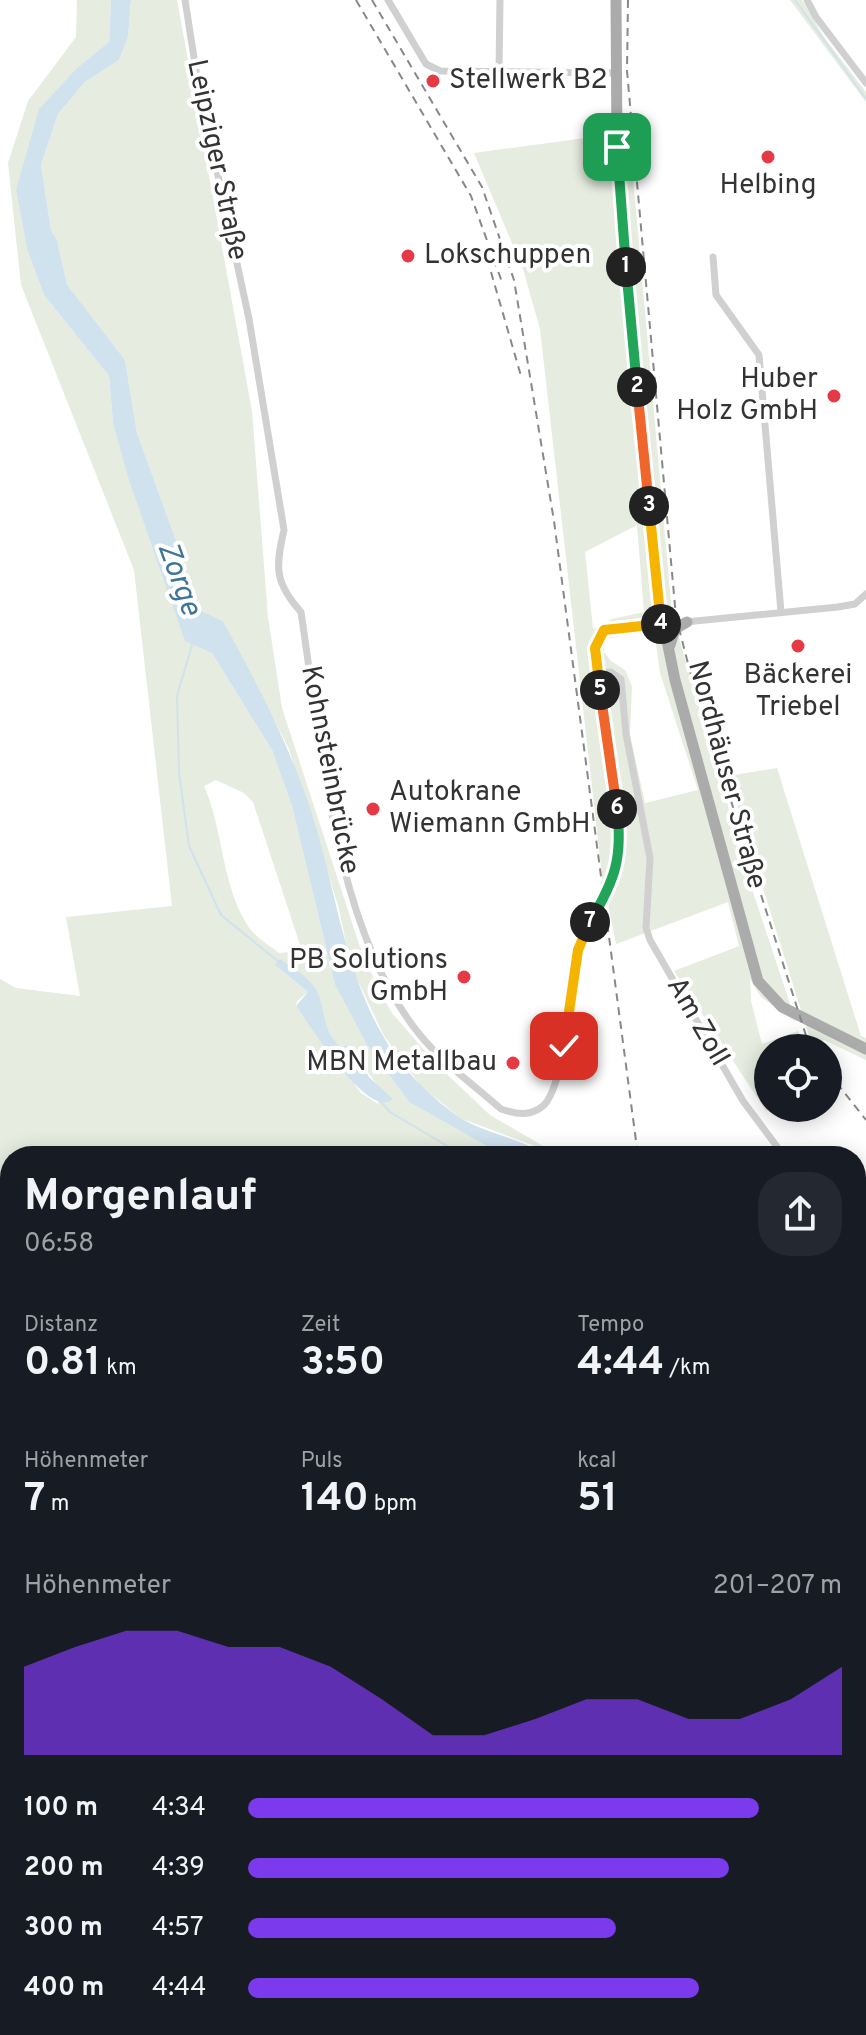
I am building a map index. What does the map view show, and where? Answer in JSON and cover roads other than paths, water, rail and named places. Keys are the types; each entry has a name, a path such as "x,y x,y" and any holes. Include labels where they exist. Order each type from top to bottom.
{"main road":[{"name":"Nordhäuser Straße","path":"616,0 615,73 625,259 668,649 758,981 773,1001 866,1049"},
{"path":"668,649 675,629 687,622"}],"street":[{"name":"Leipziger Straße","path":"185,0 198,83 249,319"},
{"path":"388,0 426,64 440,71 615,73"},
{"path":"499,71 500,0"},
{"path":"807,0 816,17 866,83"},
{"path":"713,257 716,295 759,355 781,612"},
{"name":"Kohnsteinbrücke","path":"249,319 284,530 279,550 281,590 301,612 337,838 356,904 376,966 400,1008 422,1037 501,1109 517,1114 538,1109 550,1096 566,1032 578,950 609,891 620,844 595,648 604,630 663,624"},
{"path":"663,624 855,604 866,594"},
{"name":"Am Zoll","path":"598,672 611,672 621,679 626,734 650,858 646,928 743,1101 777,1146"}],"water":[{"name":"Zorge","path":"111,0 131,0 128,37 119,60 85,82 58,114 41,165 51,230 57,240 67,285 125,360 137,433 196,596 202,611 223,621 290,755 319,838 348,952 376,1024 396,1056 422,1086 450,1110 469,1123 528,1146 486,1146 409,1102 366,1043 335,985 292,806 272,750 212,653 185,641 129,480 113,423 109,376 44,295 27,249 16,190 39,109 78,67 109,42"},
{"path":"280,959 311,983 318,993 327,1027 334,1040 339,1046 349,1046 369,1077 393,1099 382,1102 369,1097 341,1068 296,1006 308,992 275,965"}],"waterway":[{"path":"795,0 866,99"},
{"path":"193,642 177,696 179,772 189,846 221,915 279,962"},
{"path":"381,1102 390,1112 447,1146"}],"railway":[{"path":"356,0 471,196 502,282"},
{"path":"372,0 482,187 514,280 554,521 637,1146"},
{"path":"628,0 627,71 676,617 692,679 806,1034"},
{"path":"491,272 521,376"},
{"path":"842,1090 866,1120"}],"place":[{"name":"Stellwerk B2","path":"433,81"},
{"name":"Helbing","path":"768,157"},
{"name":"Lokschuppen","path":"408,256"},
{"name":"Huber Holz GmbH","path":"834,396"},
{"name":"Bäckerei Triebel","path":"798,646"},
{"name":"Autokrane Wiemann GmbH","path":"373,809"},
{"name":"PB Solutions GmbH","path":"464,977"},
{"name":"MBN Metallbau","path":"513,1063"}]}
